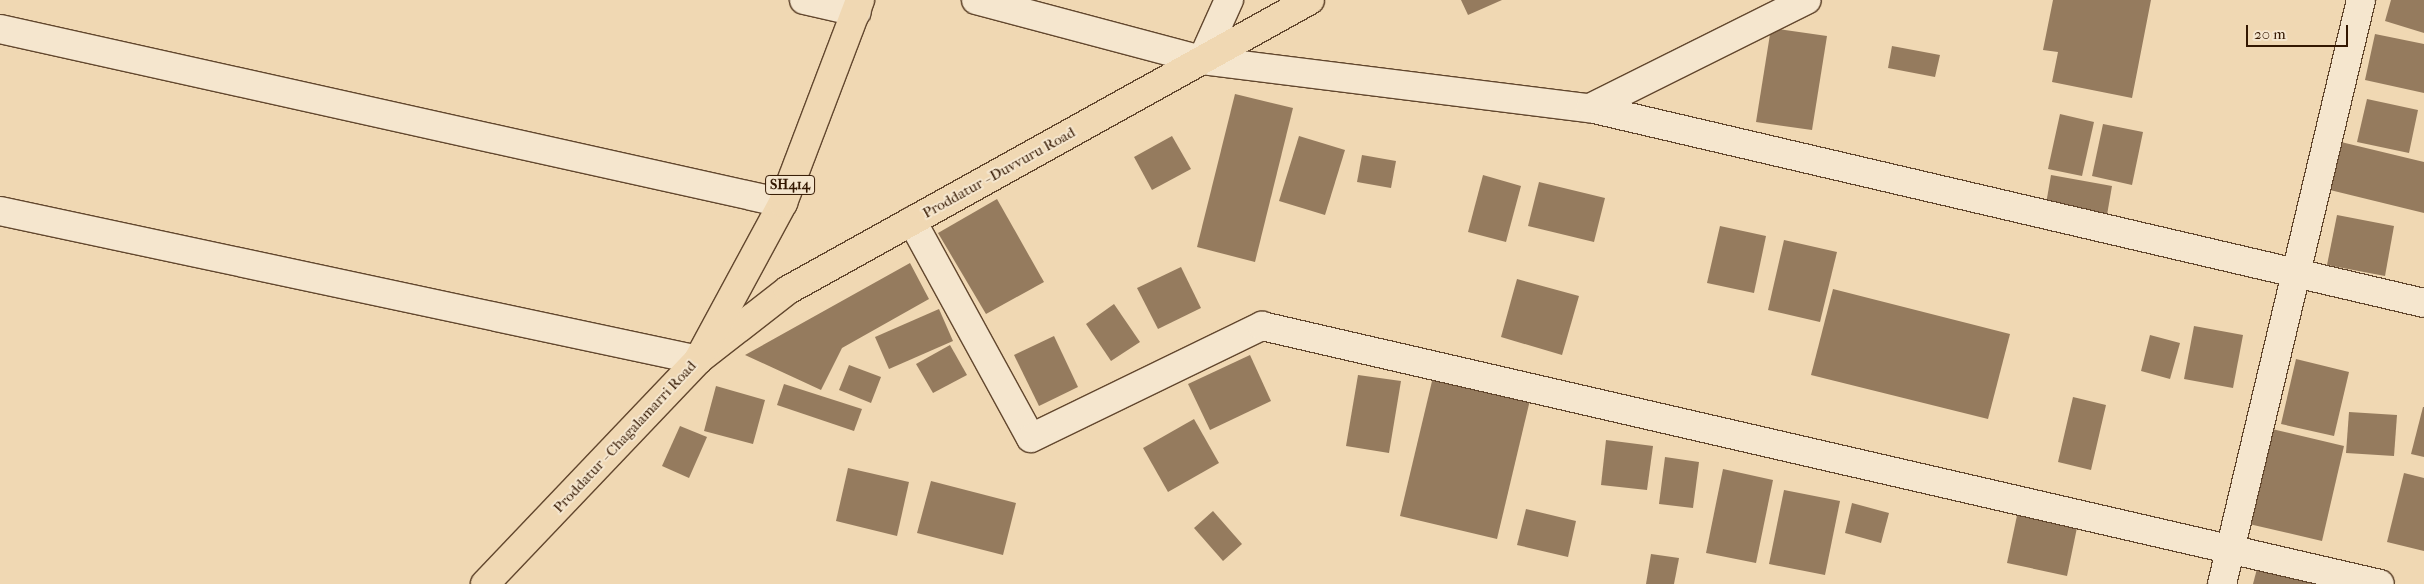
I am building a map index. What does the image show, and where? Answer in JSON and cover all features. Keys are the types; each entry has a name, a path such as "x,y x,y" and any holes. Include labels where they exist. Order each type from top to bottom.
{"main road":[{"name":"Proddatur - Duvvuru Road","path":"698,360 788,290 1310,0"},
{"name":"Proddatur - Chagalamarri Road","path":"485,584 698,360 783,203 859,6"}],"street":[{"path":"804,0 859,6"},
{"path":"976,0 1202,60 1590,108 2424,303"},
{"path":"1202,60 1229,0"},
{"path":"1590,108 1807,0"},
{"path":"2222,584 2361,0"},
{"path":"0,30 783,203"},
{"path":"0,211 698,360"},
{"path":"912,221 1031,438 1262,326 2229,551 2380,584"}],"building":[{"path":"1461,0 1502,0 1468,15"},
{"path":"2053,0 2151,0 2132,98 2052,82 2058,52 2043,50"},
{"path":"2391,0 2424,0 2424,33 2385,21"},
{"path":"1771,28 1827,36 1812,130 1756,122"},
{"path":"2375,34 2424,44 2424,93 2365,80"},
{"path":"1892,46 1940,55 1935,77 1888,68"},
{"path":"1235,94 1293,108 1255,262 1197,247"},
{"path":"2367,99 2418,110 2409,153 2357,142"},
{"path":"2060,114 2094,122 2082,176 2048,169"},
{"path":"2103,124 2143,132 2132,185 2092,176"},
{"path":"1172,136 1191,169 1152,190 1134,157"},
{"path":"1299,136 1345,150 1325,215 1279,201"},
{"path":"2341,142 2424,162 2424,213 2330,190"},
{"path":"1362,155 1396,161 1391,188 1357,182"},
{"path":"1483,175 1521,186 1506,242 1468,232"},
{"path":"2051,175 2112,186 2107,215 2046,204"},
{"path":"1539,182 1605,198 1594,242 1528,226"},
{"path":"997,199 1044,282 986,314 938,233"},
{"path":"2337,215 2394,226 2385,276 2327,265"},
{"path":"1720,226 1766,236 1754,293 1707,283"},
{"path":"1784,240 1837,252 1820,322 1768,310"},
{"path":"910,263 929,299 842,348 821,390 745,355"},
{"path":"1181,267 1201,308 1158,329 1137,288"},
{"path":"1517,279 1579,296 1562,355 1501,337"},
{"path":"1833,289 2010,334 1988,419 1811,375"},
{"path":"1114,304 1140,342 1111,361 1086,324"},
{"path":"939,309 953,341 889,369 875,337"},
{"path":"2194,326 2243,335 2233,388 2184,379"},
{"path":"2150,335 2180,343 2170,379 2141,371"},
{"path":"1054,336 1078,387 1039,406 1014,355"},
{"path":"950,345 967,375 933,393 916,364"},
{"path":"1250,355 1271,401 1210,430 1188,384"},
{"path":"2296,359 2349,372 2334,436 2281,424"},
{"path":"849,365 881,377 871,403 839,390"},
{"path":"1358,375 1401,381 1389,453 1346,446"},
{"path":"1433,377 1530,400 1497,539 1400,516"},
{"path":"784,384 862,409 854,431 777,405"},
{"path":"716,386 765,400 753,444 704,431"},
{"path":"2073,397 2106,405 2091,470 2058,462"},
{"path":"2424,407 2424,457 2411,454"},
{"path":"2349,412 2397,415 2394,456 2346,453"},
{"path":"1194,419 1219,463 1168,492 1143,448"},
{"path":"680,426 707,437 689,478 662,466"},
{"path":"2272,429 2344,446 2322,541 2249,524"},
{"path":"1606,440 1653,446 1647,490 1601,485"},
{"path":"1665,457 1699,462 1693,508 1659,504"},
{"path":"848,468 909,482 897,536 836,521"},
{"path":"1723,469 1773,480 1756,563 1706,553"},
{"path":"2404,473 2424,478 2424,551 2387,542"},
{"path":"931,481 1016,503 1003,555 917,533"},
{"path":"1784,490 1840,501 1825,575 1769,564"},
{"path":"1852,503 1889,513 1881,543 1845,533"},
{"path":"2019,506 2079,518 2067,576 2007,563"},
{"path":"1526,509 1576,521 1568,557 1517,545"},
{"path":"1213,511 1242,544 1223,561 1194,528"},
{"path":"1651,554 1679,558 1674,584 1646,584"},
{"path":"2259,561 2333,584 2253,584"}]}
